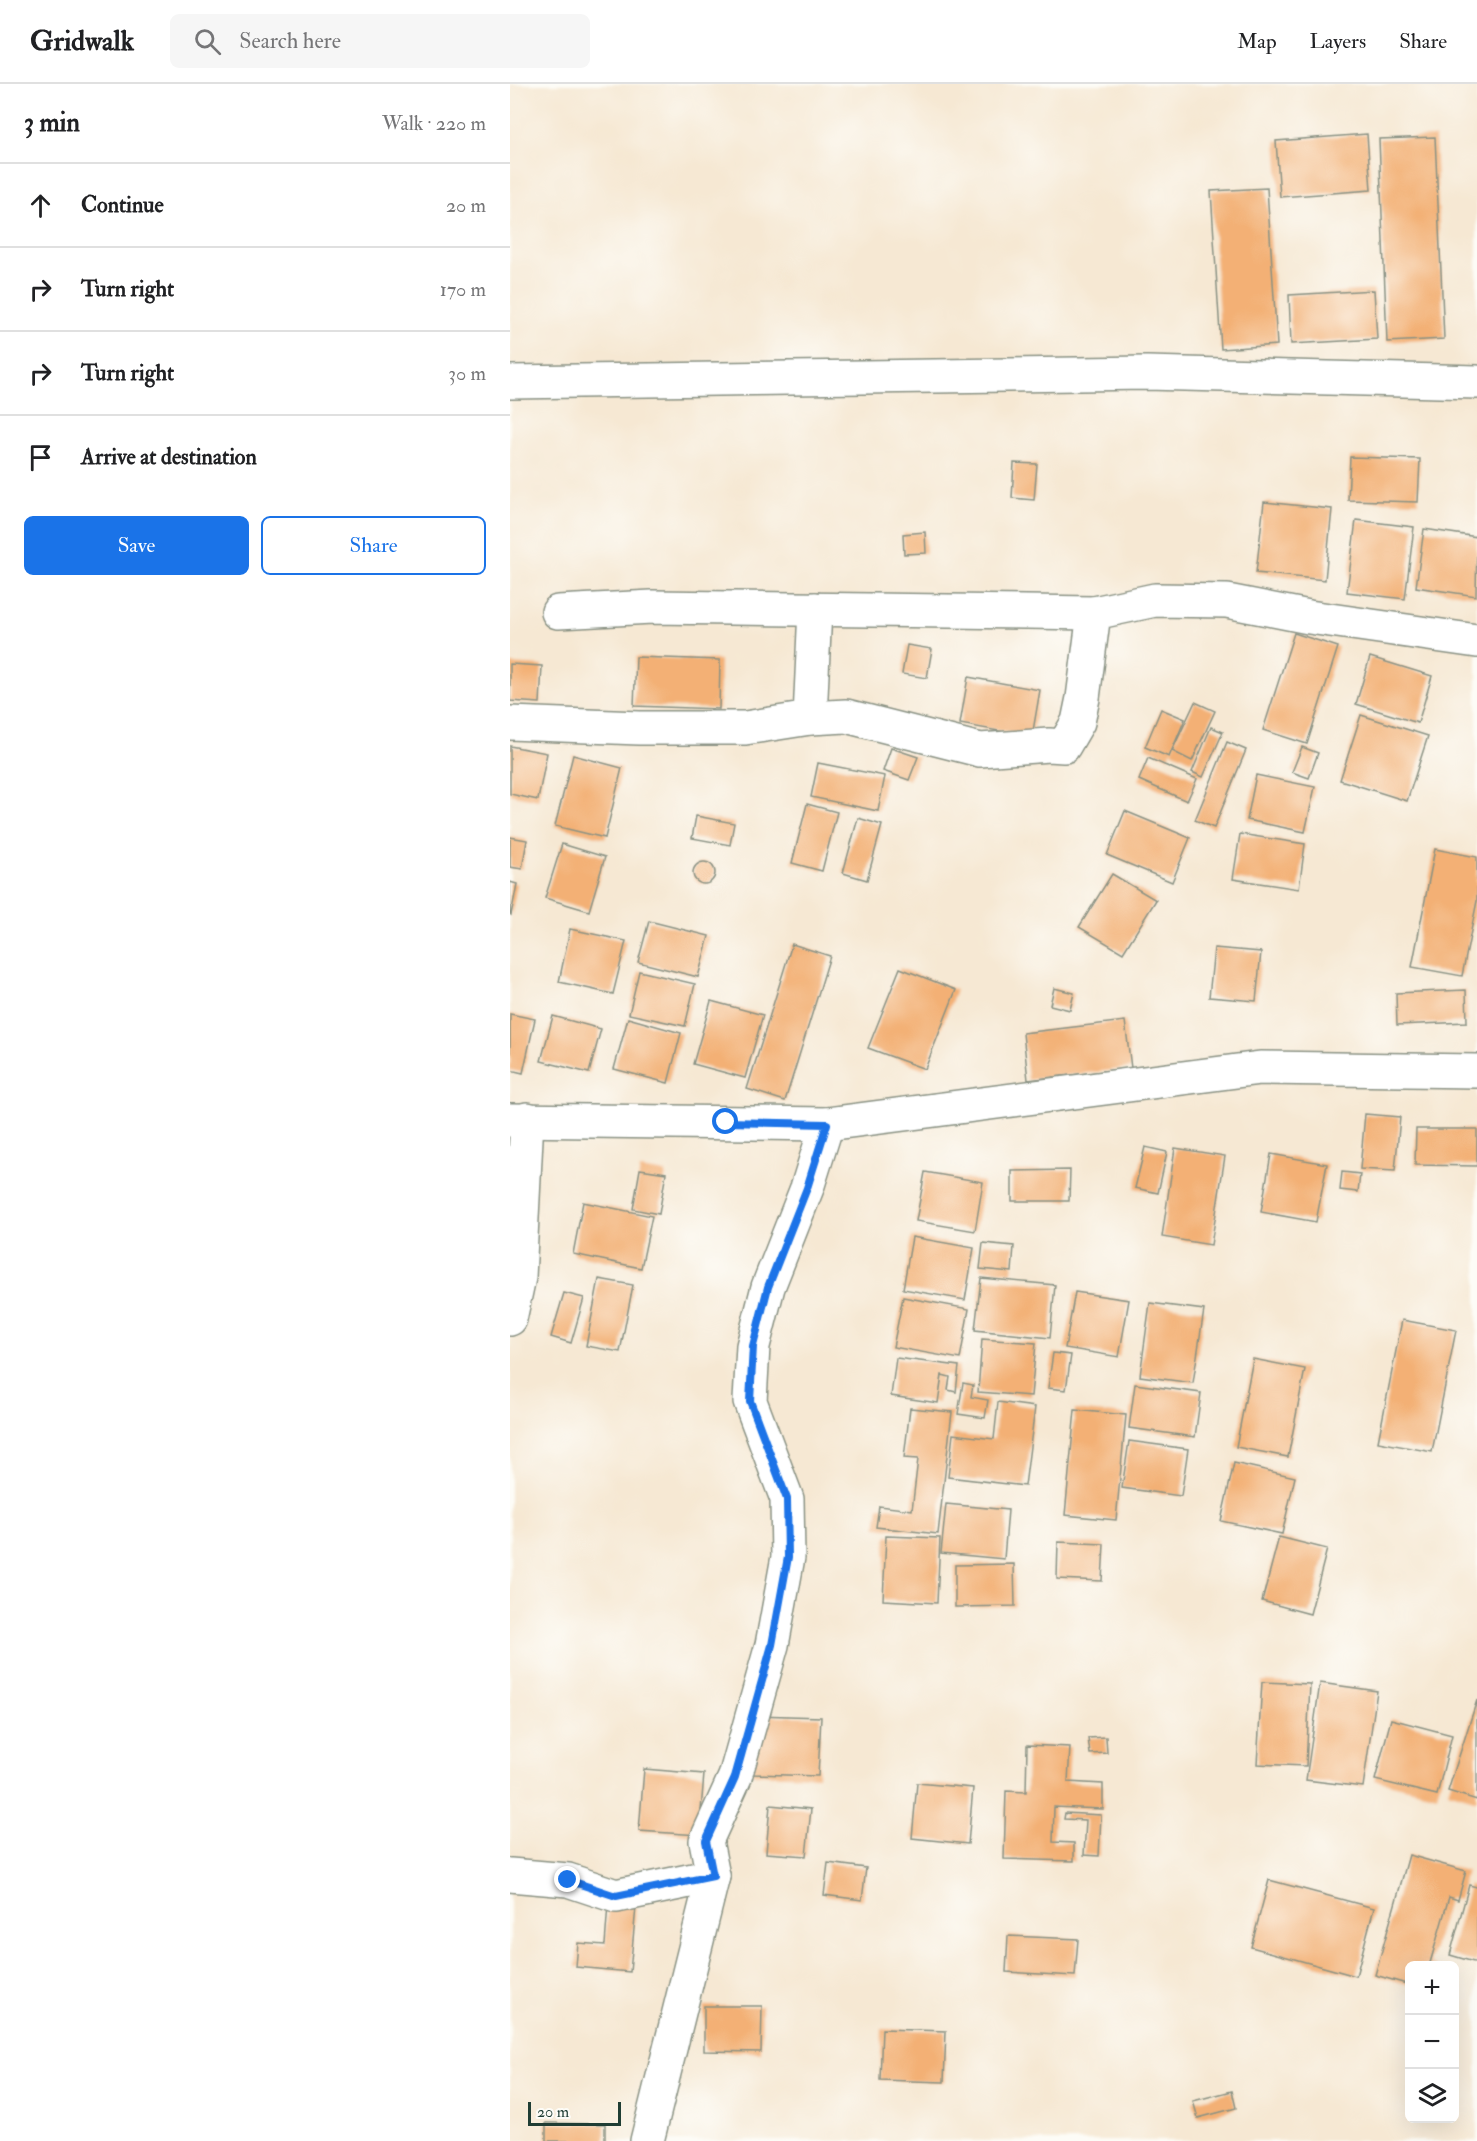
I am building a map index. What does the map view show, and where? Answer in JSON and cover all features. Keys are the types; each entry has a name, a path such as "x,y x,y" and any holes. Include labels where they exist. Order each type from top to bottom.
{"street":[{"path":"510,382 1147,373 1477,382"},
{"path":"558,612 652,607 1094,613 1155,600 1227,601 1309,617 1477,640"},
{"path":"810,718 815,609"},
{"path":"510,723 639,728 746,728 810,718 846,716 980,750 1064,746 1078,722 1094,613"},
{"path":"510,1319 519,1277 519,1119 827,1124 1260,1068 1477,1071"},
{"path":"647,2141 713,1876 706,1841 735,1777 772,1645 788,1557 787,1499 750,1401 753,1346 768,1287 807,1188 827,1124"},
{"path":"510,1875 568,1880 616,1896 713,1876"}],"building":[{"path":"1367,134 1371,190 1280,197 1276,141"},
{"path":"1435,137 1444,339 1387,342 1379,139"},
{"path":"1267,188 1277,345 1221,349 1211,191"},
{"path":"1374,290 1377,339 1291,344 1289,295"},
{"path":"1350,457 1420,459 1418,502 1348,500"},
{"path":"1014,463 1037,464 1034,500 1012,498"},
{"path":"1264,502 1332,509 1325,580 1256,573"},
{"path":"1356,520 1414,527 1405,599 1347,592"},
{"path":"1424,529 1477,537 1476,596 1416,587"},
{"path":"925,532 926,553 904,554 903,534"},
{"path":"1294,633 1338,647 1307,744 1263,730"},
{"path":"907,645 932,649 927,678 902,674"},
{"path":"636,657 720,660 719,709 634,706"},
{"path":"1370,657 1432,676 1418,723 1356,704"},
{"path":"510,664 542,666 540,703 510,701"},
{"path":"968,677 1040,690 1032,737 960,724"},
{"path":"1195,702 1215,711 1192,761 1172,751"},
{"path":"1161,709 1185,719 1169,757 1145,747"},
{"path":"1361,715 1428,736 1407,801 1340,780"},
{"path":"1211,727 1223,732 1203,777 1192,772"},
{"path":"1227,742 1246,750 1214,828 1195,820"},
{"path":"510,746 547,753 538,800 510,794"},
{"path":"1302,747 1318,753 1309,778 1292,772"},
{"path":"891,748 918,757 909,780 883,771"},
{"path":"573,755 622,768 605,838 555,826"},
{"path":"1148,758 1197,779 1187,801 1139,780"},
{"path":"818,763 885,776 878,811 811,797"},
{"path":"1256,775 1315,787 1305,832 1247,820"},
{"path":"807,804 837,812 822,871 792,863"},
{"path":"1125,811 1190,838 1172,882 1107,855"},
{"path":"696,816 734,823 730,845 692,838"},
{"path":"858,818 882,825 867,880 843,873"},
{"path":"1240,834 1305,844 1299,889 1233,879"},
{"path":"510,837 527,840 522,869 510,867"},
{"path":"562,844 605,857 589,911 545,898"},
{"path":"1435,849 1477,857 1477,901 1462,976 1412,967"},
{"path":"700,862 708,862 715,869 715,877 708,884 700,884 693,877 693,869"},
{"path":"1112,874 1156,900 1123,953 1079,927"},
{"path":"510,882 517,884 511,915 510,914"},
{"path":"649,921 709,936 698,977 638,962"},
{"path":"570,929 626,941 613,994 559,982"},
{"path":"792,944 830,956 785,1101 747,1089"},
{"path":"1214,948 1261,952 1256,1001 1209,997"},
{"path":"900,968 956,990 925,1069 868,1048"},
{"path":"639,971 695,984 685,1026 629,1014"},
{"path":"1054,988 1074,993 1070,1010 1050,1005"},
{"path":"1466,990 1467,1022 1397,1025 1396,993"},
{"path":"711,1001 763,1015 745,1078 693,1064"},
{"path":"510,1014 535,1019 523,1073 510,1070"},
{"path":"553,1016 601,1029 589,1073 541,1061"},
{"path":"628,1018 681,1033 668,1083 614,1069"},
{"path":"1125,1021 1131,1068 1028,1080 1023,1033"},
{"path":"1365,1114 1400,1117 1395,1171 1360,1169"},
{"path":"1416,1129 1477,1129 1477,1166 1415,1165"},
{"path":"1145,1147 1167,1152 1158,1193 1135,1188"},
{"path":"1175,1148 1225,1156 1211,1245 1162,1237"},
{"path":"1271,1154 1327,1164 1316,1222 1261,1212"},
{"path":"640,1169 666,1173 659,1214 633,1209"},
{"path":"1070,1170 1069,1201 1012,1201 1012,1171"},
{"path":"925,1172 983,1182 975,1231 916,1221"},
{"path":"1342,1172 1360,1174 1358,1192 1340,1190"},
{"path":"583,1202 652,1216 641,1268 573,1254"},
{"path":"912,1237 974,1248 965,1300 903,1289"},
{"path":"983,1243 1014,1246 1012,1272 980,1269"},
{"path":"981,1278 1055,1285 1050,1338 975,1330"},
{"path":"599,1279 633,1285 620,1352 586,1346"},
{"path":"1075,1292 1129,1300 1119,1357 1065,1348"},
{"path":"564,1293 584,1298 571,1343 551,1337"},
{"path":"903,1297 969,1309 960,1359 893,1347"},
{"path":"1150,1303 1204,1310 1193,1383 1140,1376"},
{"path":"1402,1320 1456,1330 1432,1452 1378,1442"},
{"path":"982,1339 1036,1343 1031,1396 978,1392"},
{"path":"1053,1353 1071,1355 1066,1390 1048,1388"},
{"path":"896,1358 959,1366 956,1392 948,1390 950,1377 942,1375 938,1403 891,1396"},
{"path":"1253,1359 1305,1369 1288,1457 1236,1447"},
{"path":"963,1383 973,1385 971,1397 988,1400 985,1418 958,1414"},
{"path":"1135,1384 1201,1393 1195,1437 1129,1428"},
{"path":"998,1402 1035,1407 1025,1486 948,1477 953,1434 994,1439"},
{"path":"910,1408 952,1412 938,1534 876,1527 879,1506 912,1510 918,1459 904,1458"},
{"path":"1075,1410 1126,1415 1116,1520 1065,1515"},
{"path":"1129,1441 1188,1449 1181,1496 1122,1488"},
{"path":"1234,1463 1295,1477 1282,1534 1221,1521"},
{"path":"946,1504 1008,1510 1004,1559 941,1553"},
{"path":"886,1536 940,1538 937,1603 883,1600"},
{"path":"1279,1537 1327,1549 1310,1614 1262,1601"},
{"path":"1058,1542 1104,1544 1102,1581 1057,1579"},
{"path":"1014,1564 1015,1606 955,1607 955,1565"},
{"path":"1262,1682 1310,1684 1306,1766 1257,1764"},
{"path":"1320,1683 1377,1691 1363,1787 1306,1780"},
{"path":"1477,1700 1477,1800 1448,1791"},
{"path":"755,1715 821,1717 818,1776 752,1774"},
{"path":"1391,1719 1452,1735 1437,1795 1375,1780"},
{"path":"1106,1737 1107,1753 1090,1754 1088,1738"},
{"path":"1027,1745 1070,1747 1068,1782 1103,1784 1103,1809 1054,1807 1053,1842 1074,1843 1074,1861 1004,1859 1006,1791 1026,1792"},
{"path":"644,1769 704,1774 699,1835 639,1831"},
{"path":"917,1783 973,1788 968,1844 912,1838"},
{"path":"770,1805 811,1809 806,1856 766,1853"},
{"path":"1065,1813 1101,1815 1099,1856 1084,1855 1086,1820 1064,1819"},
{"path":"1409,1855 1466,1871 1458,1900 1449,1897 1431,1961 1405,1961 1405,1984 1375,1975"},
{"path":"828,1863 866,1868 862,1900 824,1895"},
{"path":"1269,1880 1374,1908 1356,1976 1251,1947"},
{"path":"1469,1885 1477,1887 1477,1963 1450,1955"},
{"path":"608,1904 636,1907 630,1972 576,1967 578,1943 605,1945"},
{"path":"1008,1936 1078,1939 1075,1976 1006,1972"},
{"path":"704,2006 762,2006 761,2052 704,2051"},
{"path":"882,2029 946,2031 944,2082 880,2080"},
{"path":"1232,2091 1236,2108 1198,2118 1193,2101"},
{"path":"546,2123 605,2124 605,2141 546,2141"}],"route":[{"path":"568,1880 616,1896 713,1876 706,1841 735,1777 772,1645 788,1557 787,1499 750,1401 753,1346 768,1287 807,1188 827,1124 726,1122"}]}
